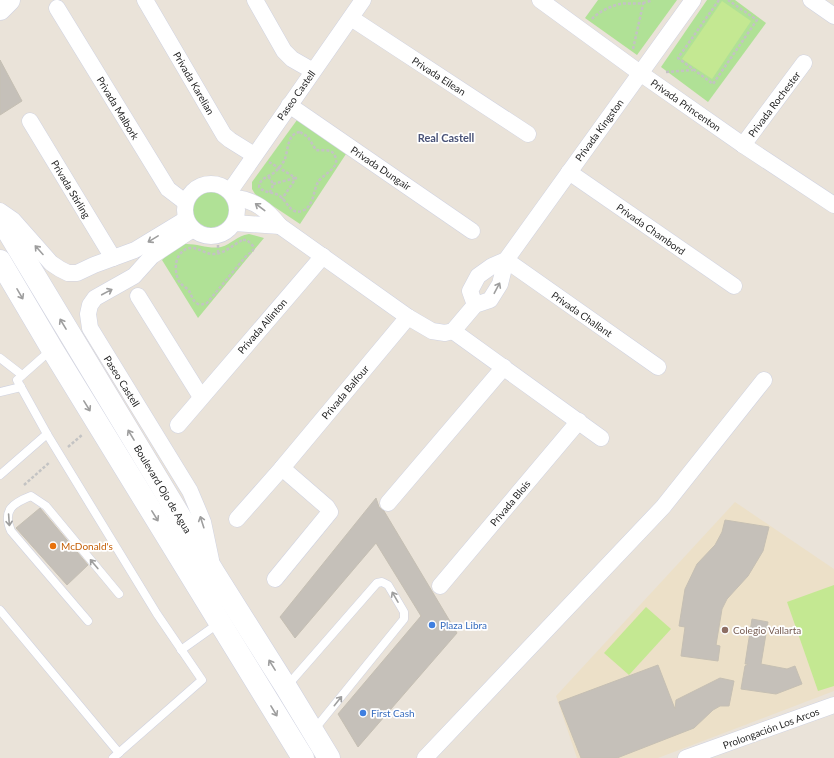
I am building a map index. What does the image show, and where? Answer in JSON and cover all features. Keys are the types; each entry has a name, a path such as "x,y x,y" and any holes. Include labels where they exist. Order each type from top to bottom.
{"main road":[{"path":"0,9 10,0"},
{"name":"Boulevard Ojo de Agua","path":"0,218 214,573 229,616 303,758"},
{"name":"Boulevard Ojo de Agua","path":"0,261 52,349 229,616 286,687 329,758"}],"street":[{"name":"Privada Karelian","path":"145,0 224,135 254,155"},
{"path":"255,0 284,51 292,59 313,71"},
{"name":"Paseo Castell","path":"232,194 254,155 364,0"},
{"name":"Privada Princenton","path":"540,0 634,69 743,145 834,205"},
{"name":"Privada Kingston","path":"453,331 475,305 490,300 500,284 506,260 569,172 634,69 693,0"},
{"path":"811,0 834,16"},
{"name":"Privada Malbork","path":"57,8 168,189 185,202"},
{"name":"Privada Eilean","path":"351,18 528,134"},
{"name":"Privada Rochester","path":"743,145 804,63"},
{"name":"Privada Dungair","path":"289,105 472,231"},
{"name":"Privada Stirling","path":"30,121 113,258"},
{"name":"Privada Chambord","path":"569,172 734,286"},
{"path":"232,194 237,206 237,215 234,223 224,233 209,236 201,234 190,224 184,211 185,202 189,194 204,184 213,183 222,186 232,194 254,203 323,256 408,317 432,331 445,333 453,331 601,438"},
{"path":"0,211 13,220 51,263 60,270 68,273 78,273 135,250 190,224"},
{"path":"234,223 276,221"},
{"name":"Paseo Castell","path":"190,224 152,256 134,276 95,298 90,305 88,314 90,328 190,491 203,522 214,573"},
{"name":"Privada Allinton","path":"178,425 201,396 323,256"},
{"name":"Privada Kingston","path":"475,305 470,291 478,276 492,266 506,260"},
{"name":"Privada Challant","path":"506,260 658,367"},
{"path":"138,296 201,396"},
{"name":"Privada Balfour","path":"237,519 282,468 408,317"},
{"path":"388,503 504,367"},
{"path":"425,758 663,507 764,380"},
{"name":"Privada Blois","path":"440,586 579,421"},
{"path":"275,579 330,512 327,507 282,468"},
{"name":"Prolongación Los Arcos","path":"686,758 834,705"}],"lane":[{"path":"0,610 116,755 202,680 180,650 157,614 47,434 17,380 52,349"},
{"path":"0,358 22,375"},
{"path":"0,392 21,388"},
{"path":"0,475 47,434"},
{"path":"88,621 11,531 7,522 8,511 17,502 31,496 46,506 119,594"},
{"path":"286,687 377,583 382,582 388,585 404,612 404,619 313,731"},
{"path":"180,650 229,616"}],"path":[{"path":"634,69 644,0"},
{"path":"582,30 594,17 608,8 621,4 643,4 652,0"},
{"path":"719,0 678,58 713,84 757,20 728,0"},
{"path":"300,132 305,134 316,150 332,152 336,156 336,162 333,169 317,184 312,200 303,211 297,212 292,209 282,198 274,193 262,191 259,187 259,183 262,179 280,167 284,160 289,142 296,133 300,132"},
{"path":"254,155 280,167 296,178"},
{"path":"267,177 272,179 273,184 272,189 268,193"},
{"path":"273,184 296,178"},
{"path":"276,221 282,198 296,178"},
{"path":"218,235 218,254"},
{"path":"243,240 247,240 253,246 252,252 208,303 198,304 189,291 180,283 176,264 178,258 181,252 191,248 212,254 218,254 243,240"},
{"path":"18,490 83,435"}],"shaded area":[{"name":"Colegio Vallarta","path":"735,502 834,569 834,691 658,758 577,758 556,696"}],"green space":[{"path":"598,0 677,0 637,55 585,18"},
{"path":"707,0 735,0 766,23 708,102 661,67"},
{"path":"722,1 751,21 712,79 682,59"},
{"path":"297,120 346,154 300,224 255,194 252,189 252,182"},
{"path":"207,191 215,191 225,196 229,203 229,217 225,224 215,229 207,229 197,224 195,221 192,214 192,206 197,196 200,194"},
{"path":"249,234 264,238 198,318 162,260 182,244 193,244 216,248 228,244 241,236"},
{"path":"834,585 834,686 818,691 787,602"},
{"path":"646,607 671,629 629,675 604,653"}],"building":[{"path":"0,60 22,101 0,115"},
{"name":"Plaza Libra","path":"376,498 379,507 384,511 457,633 358,747 338,714 421,616 376,543 295,638 280,617"},
{"name":"McDonald's","path":"40,508 88,565 67,585 16,528"},
{"path":"725,520 769,527 763,551 748,576 727,599 722,609 716,645 720,646 718,661 681,656 685,627 679,626 685,589 697,564 715,545 722,532"},
{"path":"752,619 768,622 761,664 787,669 795,666 802,684 776,694 741,689 745,666 748,664 745,664"},
{"path":"658,665 675,709 676,700 720,678 734,681 729,706 720,706 713,710 694,728 617,758 581,758 559,702"}],"place":[{"name":"McDonald's","path":"53,546"},
{"name":"Plaza Libra","path":"432,625"},
{"name":"Colegio Vallarta","path":"725,630"},
{"name":"First Cash","path":"363,713"}],"district":[{"name":"Real Castell","path":"446,138"}]}
